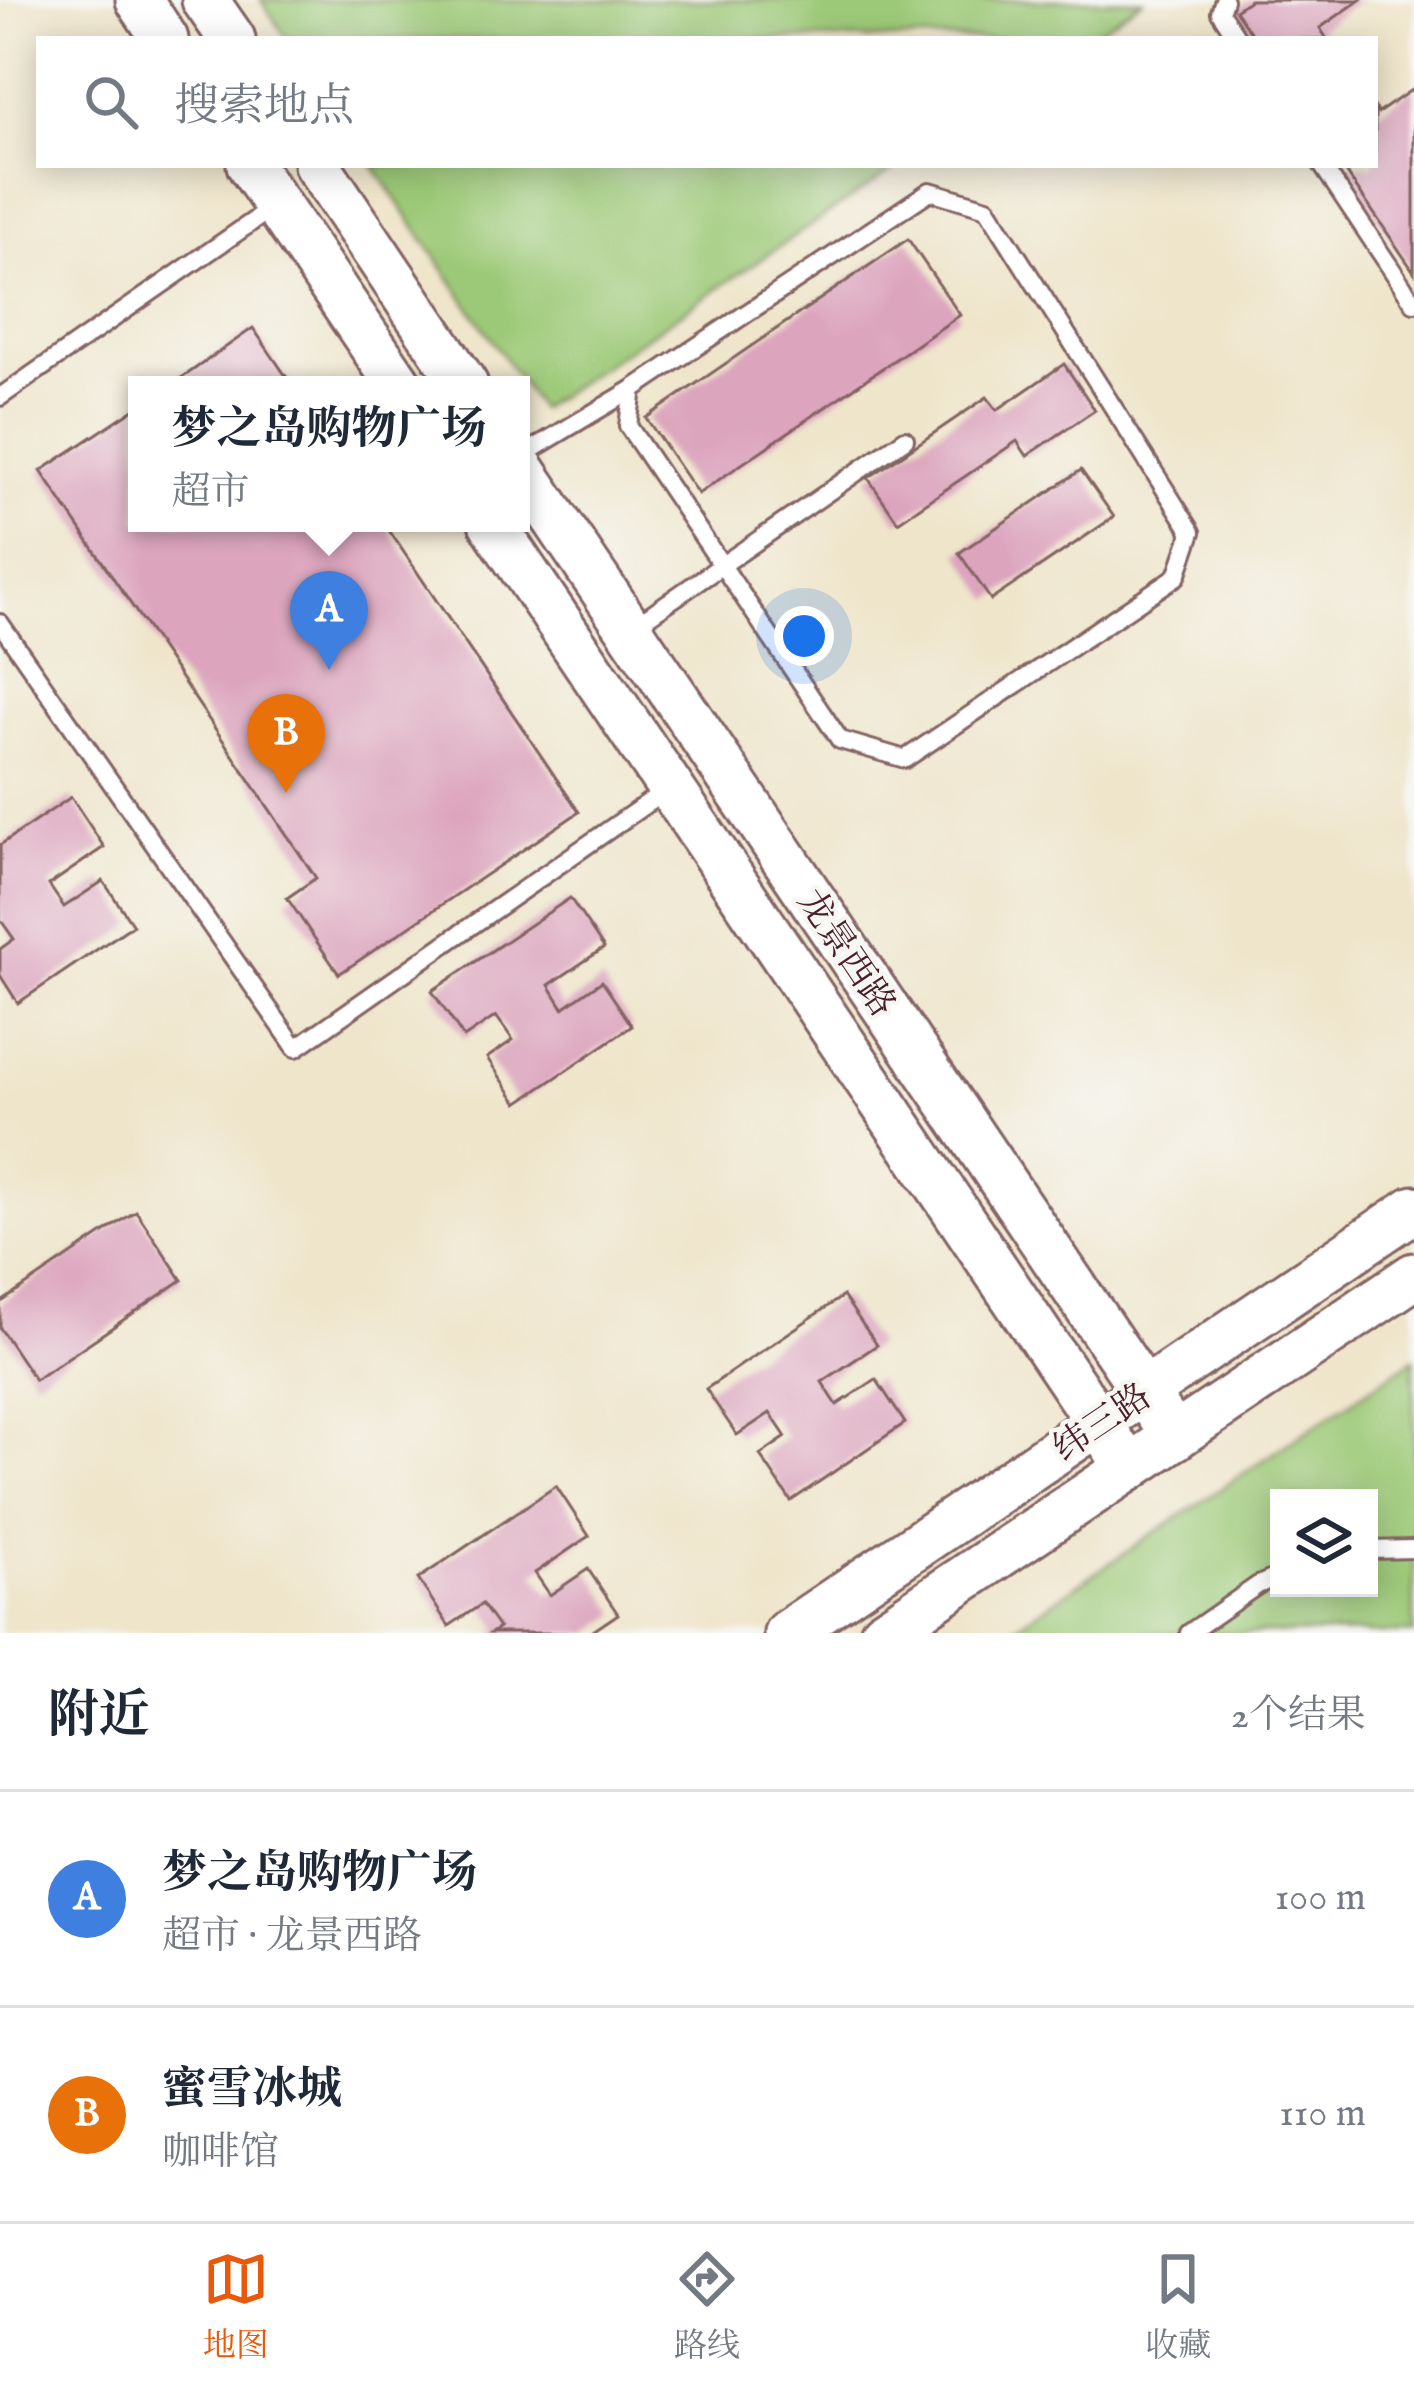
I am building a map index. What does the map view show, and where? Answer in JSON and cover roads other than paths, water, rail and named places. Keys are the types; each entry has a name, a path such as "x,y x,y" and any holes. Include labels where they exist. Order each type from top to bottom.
{"main road":[{"path":"139,0 164,36"},
{"path":"206,0 230,36"},
{"path":"252,168 393,376"},
{"path":"319,168 459,376"},
{"name":"龙景西路","path":"530,480 1175,1437"},
{"name":"龙景西路","path":"498,532 1129,1468"},
{"name":"纬三路","path":"788,1633 1414,1209"},
{"name":"纬三路","path":"883,1633 1414,1276"}],"lane":[{"path":"1224,0 1220,12 1236,36"},
{"path":"1324,168 1414,303"},
{"path":"530,451 633,389 930,191 986,208 1192,532 1177,576 904,759 840,740 628,426 633,389"},
{"path":"0,397 277,205"},
{"path":"630,628 905,439"},
{"path":"0,623 296,1048 670,788"},
{"path":"1378,1550 1414,1549"},
{"path":"1189,1633 1270,1580"}],"place":[{"name":"梦之岛购物广场","path":"329,670"},
{"name":"蜜雪冰城","path":"286,793"}]}
